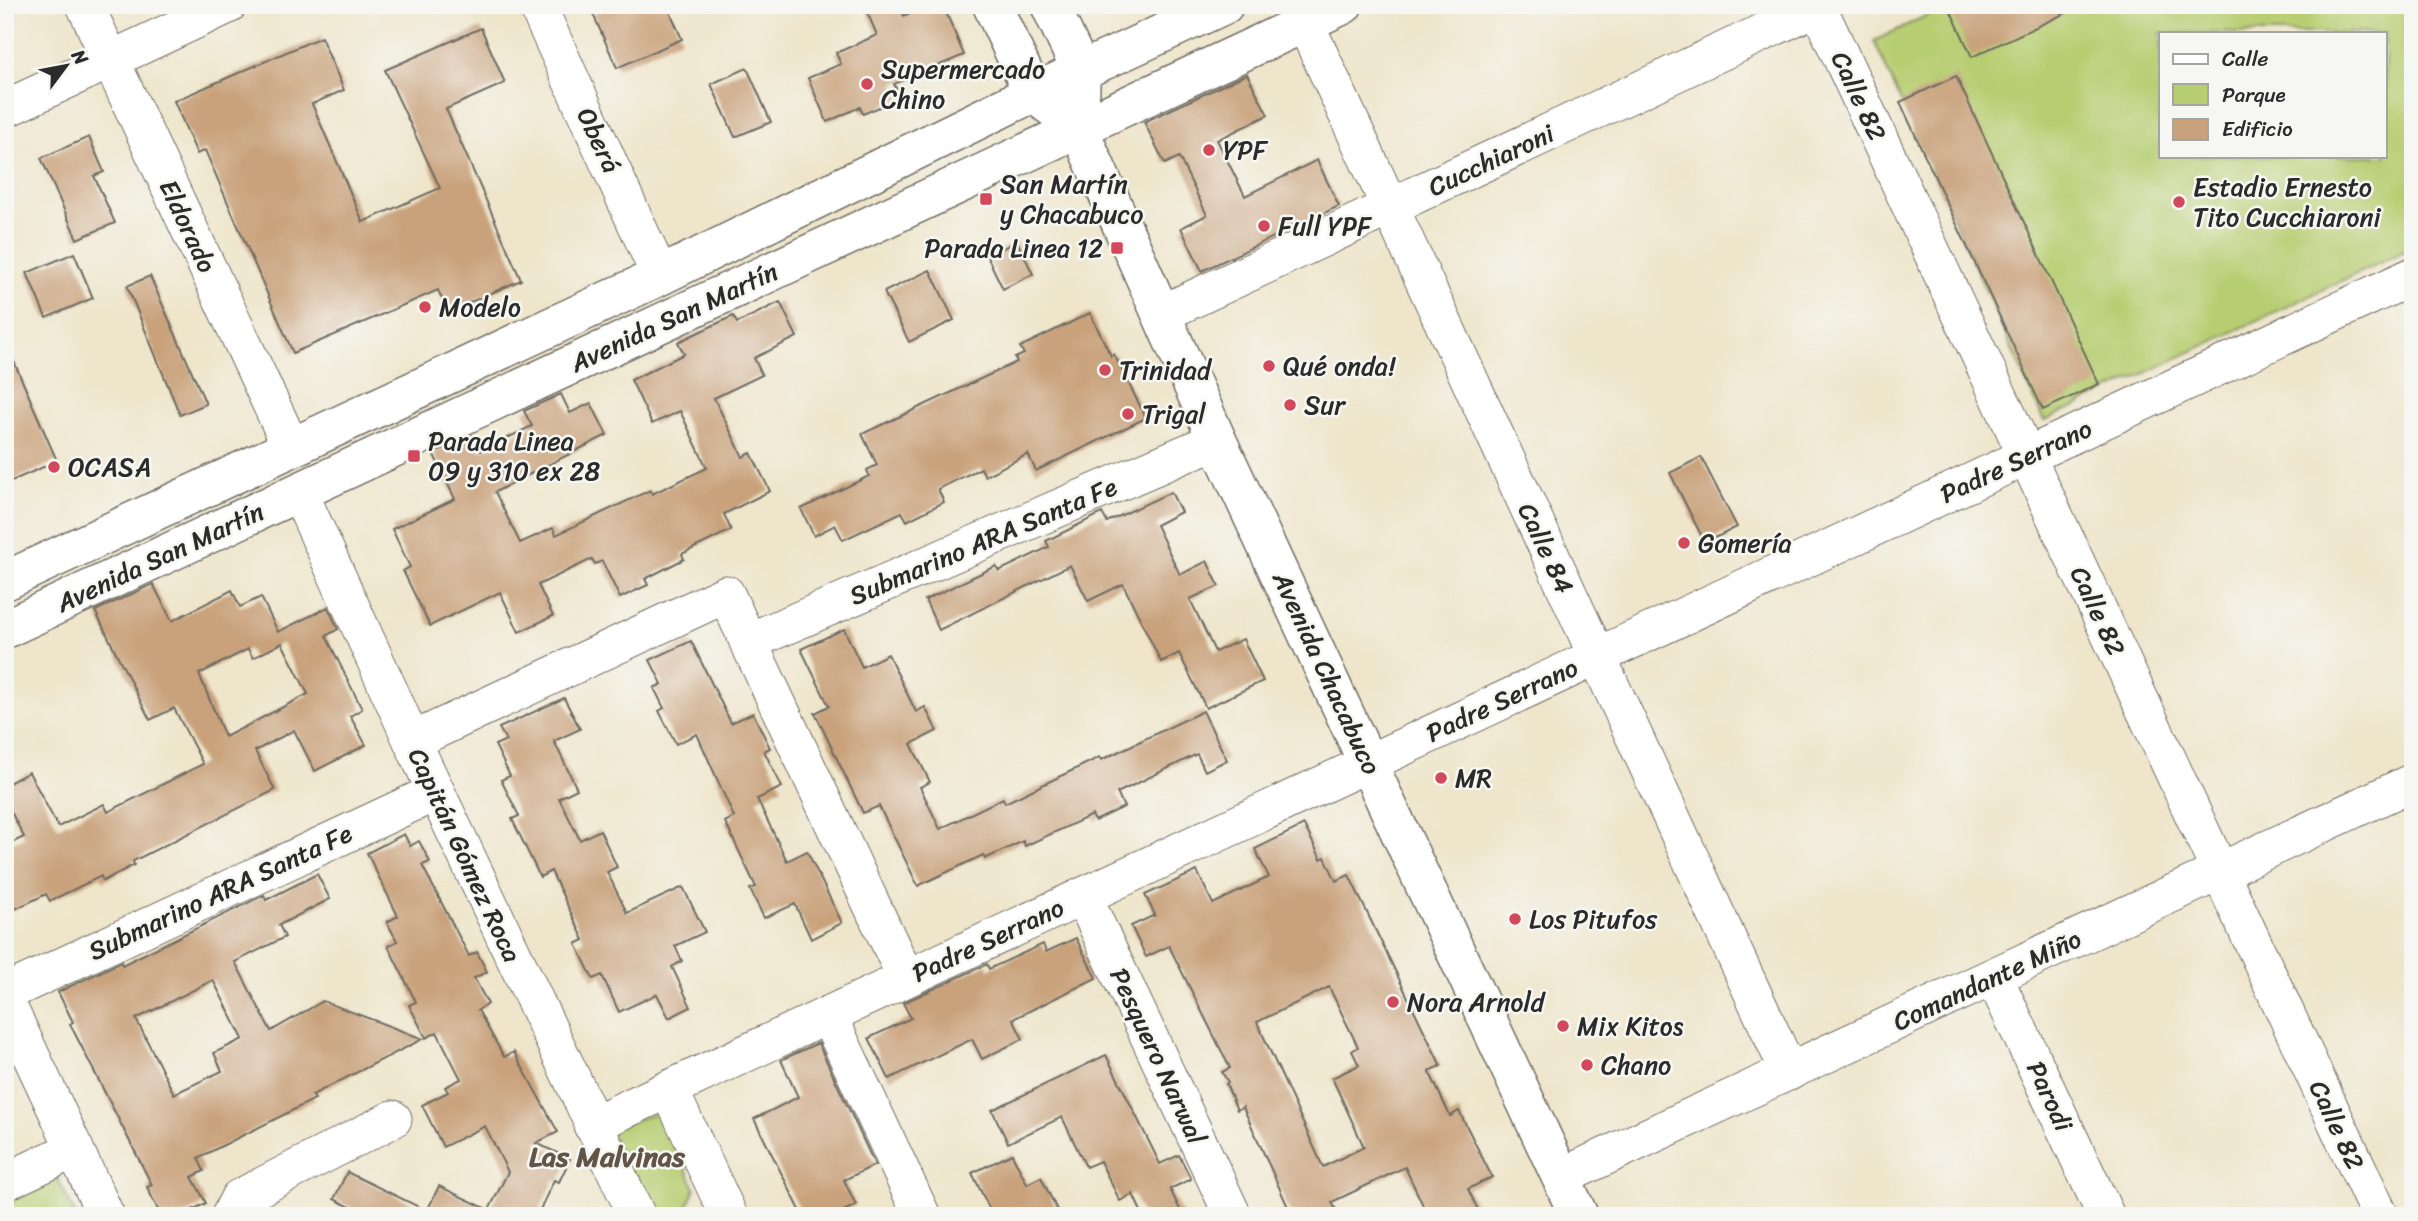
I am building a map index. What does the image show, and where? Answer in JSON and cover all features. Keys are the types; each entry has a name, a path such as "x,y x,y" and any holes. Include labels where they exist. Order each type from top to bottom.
{"main road":[{"name":"Avenida Chacabuco","path":"992,5 1033,93 1079,129"},
{"name":"Avenida Chacabuco","path":"1050,5 1081,71 1079,129 1217,440 1579,1216"},
{"name":"Avenida San Martín","path":"5,581 660,275 1033,93 1224,5"},
{"name":"Avenida San Martín","path":"5,629 1343,5"}],"street":[{"name":"Eldorado","path":"85,5 291,447"},
{"path":"5,108 228,5"},
{"name":"Oberá","path":"537,5 660,275"},
{"name":"Cucchiaroni","path":"1161,314 1819,6"},
{"name":"Calle 82","path":"1819,6 2380,1216"},
{"name":"Calle 84","path":"1305,23 1789,1072"},
{"name":"Padre Serrano","path":"592,1125 2413,276"},
{"name":"Submarino ARA Santa Fe","path":"748,642 1217,440"},
{"name":"Capitán Gómez Roca","path":"299,492 631,1213"},
{"path":"412,741 726,594 906,978"},
{"name":"Comandante Miño","path":"1561,1177 2413,782"},
{"name":"Submarino ARA Santa Fe","path":"5,993 436,792"},
{"name":"Pesquero Narwal","path":"1083,896 1233,1216"},
{"name":"Parodi","path":"1994,976 2106,1216"},
{"path":"5,1000 106,1216"},
{"path":"828,1015 922,1216"},
{"path":"669,1089 722,1213"},
{"path":"230,1216 239,1198 393,1119"},
{"path":"5,1182 75,1149"}],"green space":[{"name":"Estadio Ernesto Tito Cucchiaroni","path":"1948,5 2413,5 2413,247 2044,421 1874,41"},
{"path":"661,1112 695,1189 683,1216 648,1216 609,1128"},
{"path":"56,1175 76,1216 5,1216 5,1199"}],"building":[{"path":"614,5 667,5 682,39 617,68 593,14"},
{"path":"864,5 900,5 904,16 928,5 943,5 964,55 894,84 901,98 863,114 860,107 827,122 808,78 841,64 836,53 877,35"},
{"path":"1948,5 2083,5 1972,57"},
{"path":"481,28 505,83 446,109 521,280 448,312 438,290 293,353 205,150 197,154 174,101 321,37 344,90 312,104 363,222 440,188 385,70"},
{"path":"747,68 771,122 735,137 711,84"},
{"path":"1247,74 1268,115 1217,140 1245,196 1317,160 1339,206 1202,271 1181,228 1207,215 1179,157 1165,164 1144,122"},
{"path":"1956,76 2099,384 2043,410 1900,102"},
{"path":"89,137 104,172 94,176 115,223 77,239 41,158"},
{"path":"1017,241 1033,274 1003,289 987,256"},
{"path":"74,253 93,298 46,318 27,273"},
{"path":"930,270 954,320 909,342 884,292"},
{"path":"150,276 206,404 180,415 127,286"},
{"path":"780,302 797,337 754,358 762,375 714,398 743,457 751,453 770,491 724,514 731,530 682,554 684,559 645,579 648,585 620,598 602,561 595,564 592,559 538,585 553,616 519,632 500,592 430,626 403,571 410,567 392,529 455,499 433,453 473,435 481,451 532,426 524,411 561,394 570,413 591,403 607,435 495,492 520,543 553,528 556,535 650,490 652,494 707,468 680,411 652,424 631,380 684,354 678,342 733,316 737,323"},
{"path":"1090,313 1146,418 1036,471 1028,454 985,476 981,468 938,489 944,502 907,521 902,512 843,540 835,525 814,536 801,509 869,476 867,470 877,465 862,434 1017,362 1015,358 1024,354 1020,347"},
{"path":"5,341 57,461 5,484"},
{"path":"1701,457 1737,527 1705,543 1670,473"},
{"path":"1171,492 1181,512 1156,525 1180,575 1207,561 1219,586 1190,599 1215,652 1243,639 1263,681 1206,708 1179,653 1161,662 1123,584 1088,601 1070,565 939,630 925,600 996,566 999,571 1049,547 1046,541 1102,513 1107,522"},
{"path":"153,584 172,621 232,590 240,607 261,597 278,632 328,607 338,629 326,636 362,709 350,716 366,745 315,771 294,730 255,751 275,790 133,861 134,865 103,881 101,876 50,901 46,894 5,914 5,846 24,837 5,800 5,785 29,772 58,827 104,804 108,812 203,764 174,708 150,720 95,611","holes":["282,643 308,694 225,737 199,674 248,649 253,658"]},
{"path":"844,629 862,667 888,654 916,712 925,707 937,731 911,744 930,782 920,787 940,829 1003,798 1005,803 1100,757 1101,760 1203,711 1227,760 1205,771 1197,754 1117,793 1124,807 1095,821 1092,815 1025,846 1023,841 985,859 983,855 918,886 879,806 863,813 815,713 829,706 801,649"},
{"path":"691,641 731,723 753,713 770,748 764,751 782,787 757,799 787,861 807,851 842,923 811,939 795,904 764,918 750,889 756,887 725,822 734,817 697,734 676,744 659,711 664,708 654,688 662,684 650,660"},
{"path":"564,698 580,729 554,741 577,789 559,798 580,840 600,830 617,867 607,872 627,913 683,887 705,932 675,946 682,961 672,967 691,1007 669,1018 657,994 619,1012 602,975 593,979 576,944 584,940 551,871 540,877 512,819 519,816 501,780 510,776 495,745 506,740 499,728"},
{"path":"1304,825 1321,859 1325,857 1336,881 1349,875 1441,1066 1429,1071 1450,1116 1459,1111 1492,1177 1468,1189 1481,1216 1428,1216 1405,1167 1332,1202 1339,1216 1292,1216 1243,1107 1237,1110 1222,1072 1230,1068 1169,946 1146,957 1131,926 1155,915 1145,895 1197,871 1213,904 1269,877 1255,849","holes":["1329,987 1358,1047 1352,1051 1359,1065 1332,1078 1364,1147 1323,1167 1257,1022"]},
{"path":"404,834 410,846 419,841 430,862 422,865 469,956 477,952 487,972 474,978 488,1004 478,1010 504,1057 514,1052 558,1132 536,1143 570,1159 559,1182 554,1180 537,1216 368,1216 334,1199 347,1172 427,1211 439,1186 489,1210 508,1172 485,1126 443,1147 422,1105 448,1092 445,1087 461,1079 437,1032 426,1038 409,1005 416,1002 388,946 397,941 387,922 398,916 367,853"},
{"path":"317,874 330,899 279,925 285,937 235,962 271,1031 323,1001 423,1039 312,1095 315,1099 198,1158 204,1171 192,1177 206,1203 181,1216 161,1216 147,1187 152,1185 70,1024 73,1022 58,992 121,962 122,965 264,895 266,900","holes":["213,980 243,1039 214,1053 222,1071 174,1094 136,1019"]},
{"path":"1076,938 1096,978 1013,1019 1023,1039 982,1059 972,1039 889,1079 869,1038 911,1018 903,1003 987,964 989,969 1043,944 1046,952"},
{"path":"818,1043 875,1165 844,1180 856,1205 833,1216 803,1216 754,1119 798,1097 781,1060"},
{"path":"1106,1055 1160,1164 1179,1155 1191,1179 1170,1189 1183,1216 1143,1216 1133,1194 1120,1201 1100,1161 1086,1167 1062,1117 1008,1143 992,1110"},
{"path":"1012,1154 1027,1184 1041,1177 1060,1216 993,1216 972,1173"}],"place":[{"name":"Supermercado Chino","path":"867,84"},
{"name":"YPF","path":"1209,150"},
{"name":"San Martín y Chacabuco","path":"986,199"},
{"name":"Estadio Ernesto Tito Cucchiaroni","path":"2179,202"},
{"name":"Full YPF","path":"1264,226"},
{"name":"Parada Linea 12","path":"1117,248"},
{"name":"Modelo","path":"425,307"},
{"name":"Qué onda!","path":"1269,366"},
{"name":"Trinidad","path":"1105,370"},
{"name":"Sur","path":"1290,405"},
{"name":"Trigal","path":"1128,414"},
{"name":"Parada Linea 09 y 310 ex 28","path":"414,456"},
{"name":"OCASA","path":"54,467"},
{"name":"Gomería","path":"1684,543"},
{"name":"MR","path":"1441,778"},
{"name":"Los Pitufos","path":"1515,919"},
{"name":"Nora Arnold","path":"1393,1002"},
{"name":"Mix Kitos","path":"1563,1026"},
{"name":"Chano","path":"1587,1065"}],"district":[{"name":"Las Malvinas","path":"607,1156"}]}
